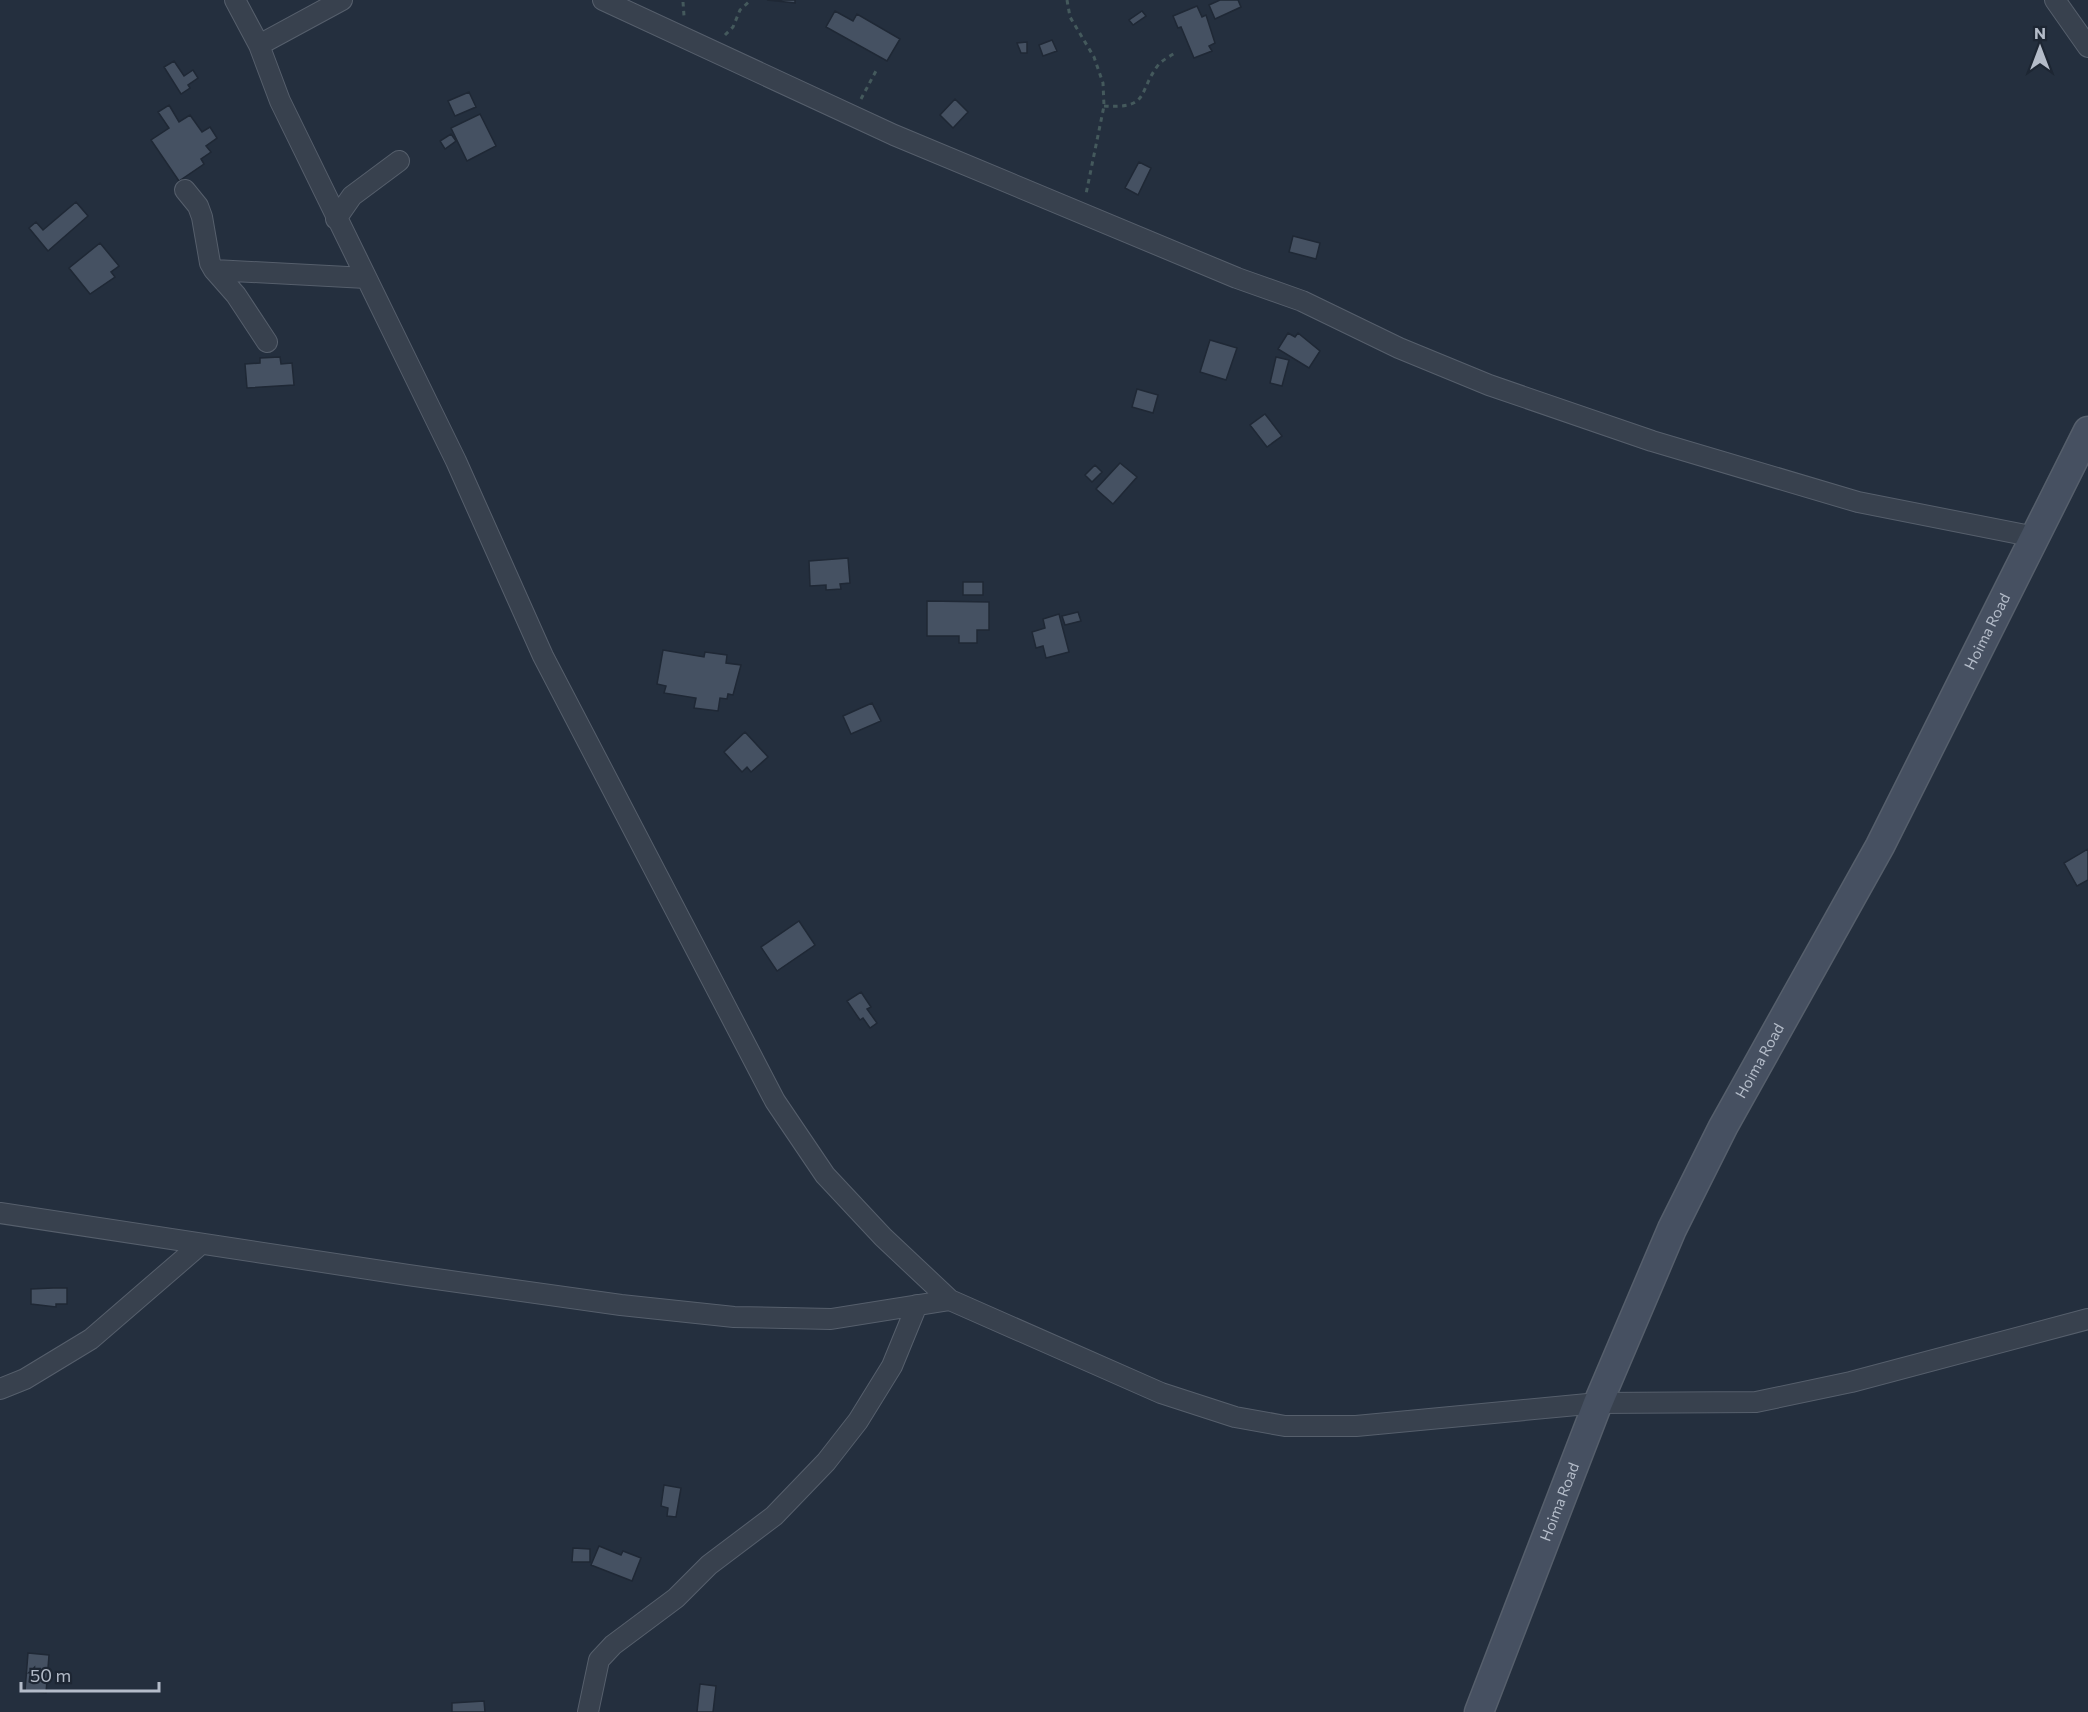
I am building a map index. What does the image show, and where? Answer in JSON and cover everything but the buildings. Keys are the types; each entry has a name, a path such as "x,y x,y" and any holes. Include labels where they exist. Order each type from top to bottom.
{"main road":[{"name":"Hoima Road","path":"1479,1712 1598,1404 1672,1229 1723,1127 1880,846 2088,431"}],"street":[{"path":"235,0 259,45 279,101 456,461 543,656 776,1101 825,1175 883,1238 950,1300 1161,1393 1235,1417 1285,1426 1356,1426 1598,1404 1756,1402 1851,1382 2088,1319"},
{"path":"259,45 342,0"},
{"path":"603,0 857,118 1237,278 1302,301 1399,348 1489,385 1641,437 1858,502 2036,537"},
{"path":"2055,0 2088,47"},
{"path":"336,219 352,196 399,160"},
{"path":"185,190 198,206 210,263 236,295 267,342"},
{"path":"214,270 366,278"},
{"path":"0,1213 621,1305 734,1317 831,1319 950,1300"},
{"path":"0,1389 25,1379 91,1339 201,1244"},
{"path":"588,1712 599,1660 613,1645 676,1598 710,1565 774,1516 826,1462 858,1421 892,1366 917,1305"}],"path":[{"path":"715,53 718,38 726,34 740,10 751,0"},
{"path":"1067,0 1070,17 1094,57 1103,83 1104,106 1088,175 1088,188 1083,202 1075,210"},
{"path":"1104,106 1126,108 1145,94 1160,63 1175,53"},
{"path":"857,118 860,100 878,69"}]}
